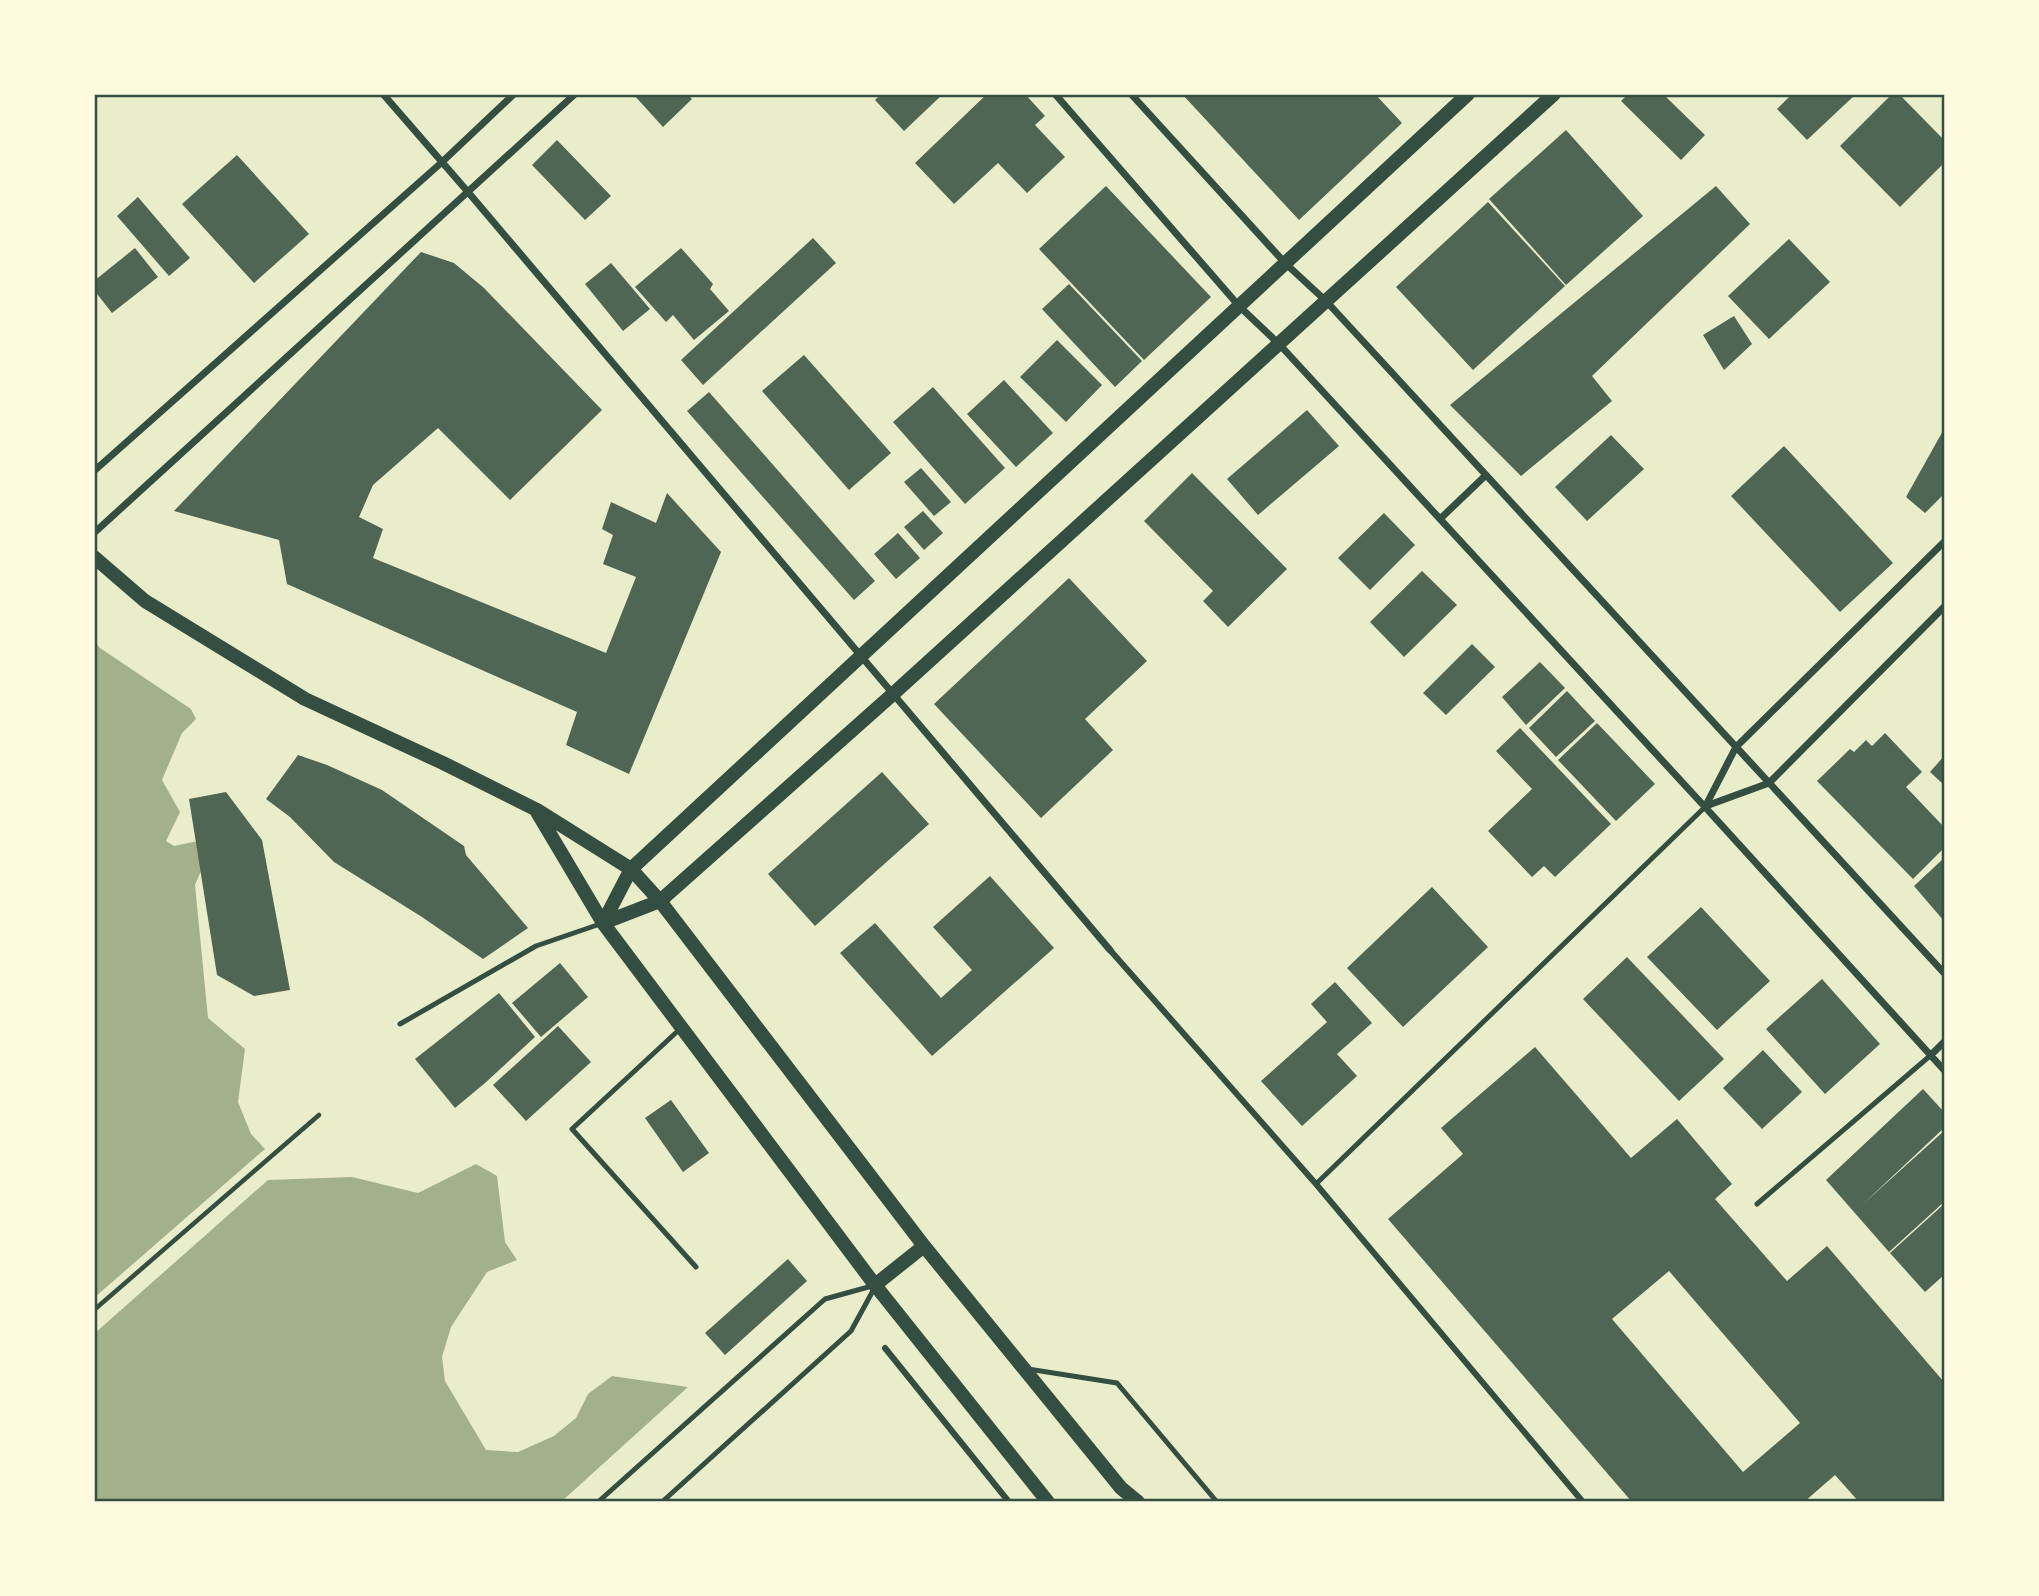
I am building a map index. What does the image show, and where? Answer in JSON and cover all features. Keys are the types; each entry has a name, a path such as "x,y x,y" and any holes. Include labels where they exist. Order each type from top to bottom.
{"main road":[{"path":"603,923 631,869 1468,94"},
{"path":"603,923 660,901 893,694 1554,94"},
{"path":"94,557 145,601 305,699 443,762 537,810 631,869 660,901 924,1246 1121,1488 1138,1502"},
{"path":"537,810 603,923 875,1285 1048,1502"},
{"path":"875,1285 924,1246"}],"street":[{"path":"383,94 1111,950 1315,1184 1583,1502"},
{"path":"94,471 441,163 514,94"},
{"path":"94,533 575,94"},
{"path":"1055,94 1238,306 1279,344 1944,1070"},
{"path":"1131,94 1944,973"},
{"path":"1440,519 1486,475"},
{"path":"1705,807 1737,747 1944,542"},
{"path":"1705,807 1769,782 1944,607"},
{"path":"1931,1055 1944,1042"},
{"path":"885,1348 1009,1502"}],"lane":[{"path":"1315,1184 1705,807"},
{"path":"400,1024 536,946 603,923"},
{"path":"681,1028 572,1129 696,1267"},
{"path":"1757,1204 1931,1055"},
{"path":"598,1502 825,1298 875,1285"},
{"path":"662,1502 851,1331 875,1285"},
{"path":"1025,1369 1117,1383 1217,1502"}],"path":[{"path":"94,1310 319,1115"}],"shaded area":[{"path":"94,641 100,648 191,709 196,719 182,733 162,780 180,812 166,841 174,846 198,841 209,852 195,885 208,1018 245,1049 238,1102 251,1134 265,1149 95,1297"},
{"path":"476,1164 497,1176 505,1242 517,1260 487,1272 451,1327 442,1357 445,1381 486,1450 518,1452 554,1436 576,1418 588,1394 612,1376 688,1387 562,1501 95,1501 95,1333 268,1180 352,1177 418,1193"}],"building":[{"path":"633,94 687,94 692,99 663,127"},
{"path":"881,94 943,94 904,131 875,100"},
{"path":"987,94 1025,94 1045,116 1035,125 1065,157 1027,193 998,163 954,204 915,163"},
{"path":"1182,94 1375,94 1402,123 1299,220"},
{"path":"1628,94 1663,94 1705,135 1681,160 1621,101"},
{"path":"1792,94 1856,94 1807,140 1777,109"},
{"path":"1892,94 1899,94 1944,140 1944,163 1900,207 1840,146"},
{"path":"1566,130 1643,216 1566,285 1489,199"},
{"path":"557,140 611,196 585,220 532,165"},
{"path":"237,155 309,234 254,283 182,204"},
{"path":"1106,186 1211,297 1144,360 1039,249"},
{"path":"1716,186 1750,224 1592,376 1612,401 1521,476 1450,405"},
{"path":"138,197 190,258 169,276 117,216"},
{"path":"1488,202 1565,286 1473,370 1396,287"},
{"path":"813,238 836,263 703,385 681,360"},
{"path":"1789,239 1830,282 1769,339 1728,296"},
{"path":"135,248 158,277 112,313 94,290 94,281"},
{"path":"681,248 713,284 710,289 729,311 694,340 673,315 666,322 635,287"},
{"path":"421,252 454,263 484,288 602,410 510,500 438,428 373,485 359,517 383,529 373,558 606,653 636,577 603,564 613,535 602,529 611,502 656,523 667,493 721,552 629,774 566,745 577,712 287,584 279,540 174,511"},
{"path":"611,263 650,309 623,331 585,284"},
{"path":"1069,284 1142,361 1115,387 1042,309"},
{"path":"1734,316 1752,344 1724,370 1703,335"},
{"path":"1057,340 1102,385 1066,422 1020,377"},
{"path":"804,355 891,453 849,490 762,391"},
{"path":"1004,380 1053,433 1016,467 967,414"},
{"path":"933,387 1005,468 965,504 893,422"},
{"path":"709,392 875,581 854,600 687,411"},
{"path":"1307,410 1339,446 1258,515 1227,479"},
{"path":"1944,429 1944,494 1925,513 1906,497"},
{"path":"1611,435 1644,469 1587,521 1555,487"},
{"path":"1784,446 1893,563 1840,612 1731,496"},
{"path":"921,468 951,502 934,516 904,482"},
{"path":"1192,473 1287,569 1228,627 1203,601 1213,591 1144,521"},
{"path":"923,511 943,533 924,550 904,527"},
{"path":"1384,513 1415,545 1370,590 1338,558"},
{"path":"898,533 920,558 896,579 874,554"},
{"path":"1422,571 1457,605 1404,657 1370,622"},
{"path":"1069,578 1147,661 1085,719 1113,750 1041,818 934,704"},
{"path":"1472,644 1495,667 1446,715 1423,693"},
{"path":"1540,662 1565,688 1526,725 1502,697"},
{"path":"1567,691 1595,721 1556,757 1529,728"},
{"path":"1597,723 1655,784 1616,821 1558,760"},
{"path":"1520,728 1611,824 1555,877 1544,866 1532,877 1488,831 1532,789 1496,751"},
{"path":"1885,733 1922,772 1906,787 1944,827 1944,848 1913,879 1817,781 1850,749 1854,752 1866,740 1872,746"},
{"path":"298,755 382,790 464,846 466,855 528,928 483,959 334,862 290,817 266,799"},
{"path":"1944,756 1944,785 1930,772"},
{"path":"882,772 929,824 815,926 768,874"},
{"path":"226,792 262,840 290,990 254,996 217,975 189,799"},
{"path":"1944,858 1944,921 1914,886"},
{"path":"990,876 1054,948 932,1056 840,953 875,923 941,998 972,970 933,927"},
{"path":"1432,887 1488,947 1403,1027 1347,968"},
{"path":"1701,907 1770,981 1717,1030 1647,957"},
{"path":"1627,957 1724,1059 1679,1101 1583,999"},
{"path":"560,963 588,997 541,1037 512,1003"},
{"path":"1822,979 1880,1044 1825,1094 1766,1029"},
{"path":"1335,982 1372,1023 1337,1054 1357,1076 1302,1126 1261,1081 1327,1022 1311,1004"},
{"path":"499,993 535,1037 455,1108 415,1059"},
{"path":"558,1026 591,1062 526,1121 493,1085"},
{"path":"1535,1047 1631,1158 1677,1119 1732,1184 1715,1199 1787,1281 1827,1246 1944,1382 1944,1502 1859,1502 1835,1475 1804,1502 1632,1502 1388,1219 1463,1154 1441,1128","holes":["1669,1271 1800,1423 1743,1472 1612,1319"]},
{"path":"1763,1050 1802,1092 1762,1129 1723,1088"},
{"path":"1923,1089 1944,1112 1944,1128 1863,1204 1944,1131 1944,1202 1889,1252 1826,1180"},
{"path":"671,1100 709,1153 683,1172 645,1118"},
{"path":"1944,1204 1944,1275 1925,1292 1890,1253"},
{"path":"788,1259 807,1281 725,1355 705,1333"}]}
